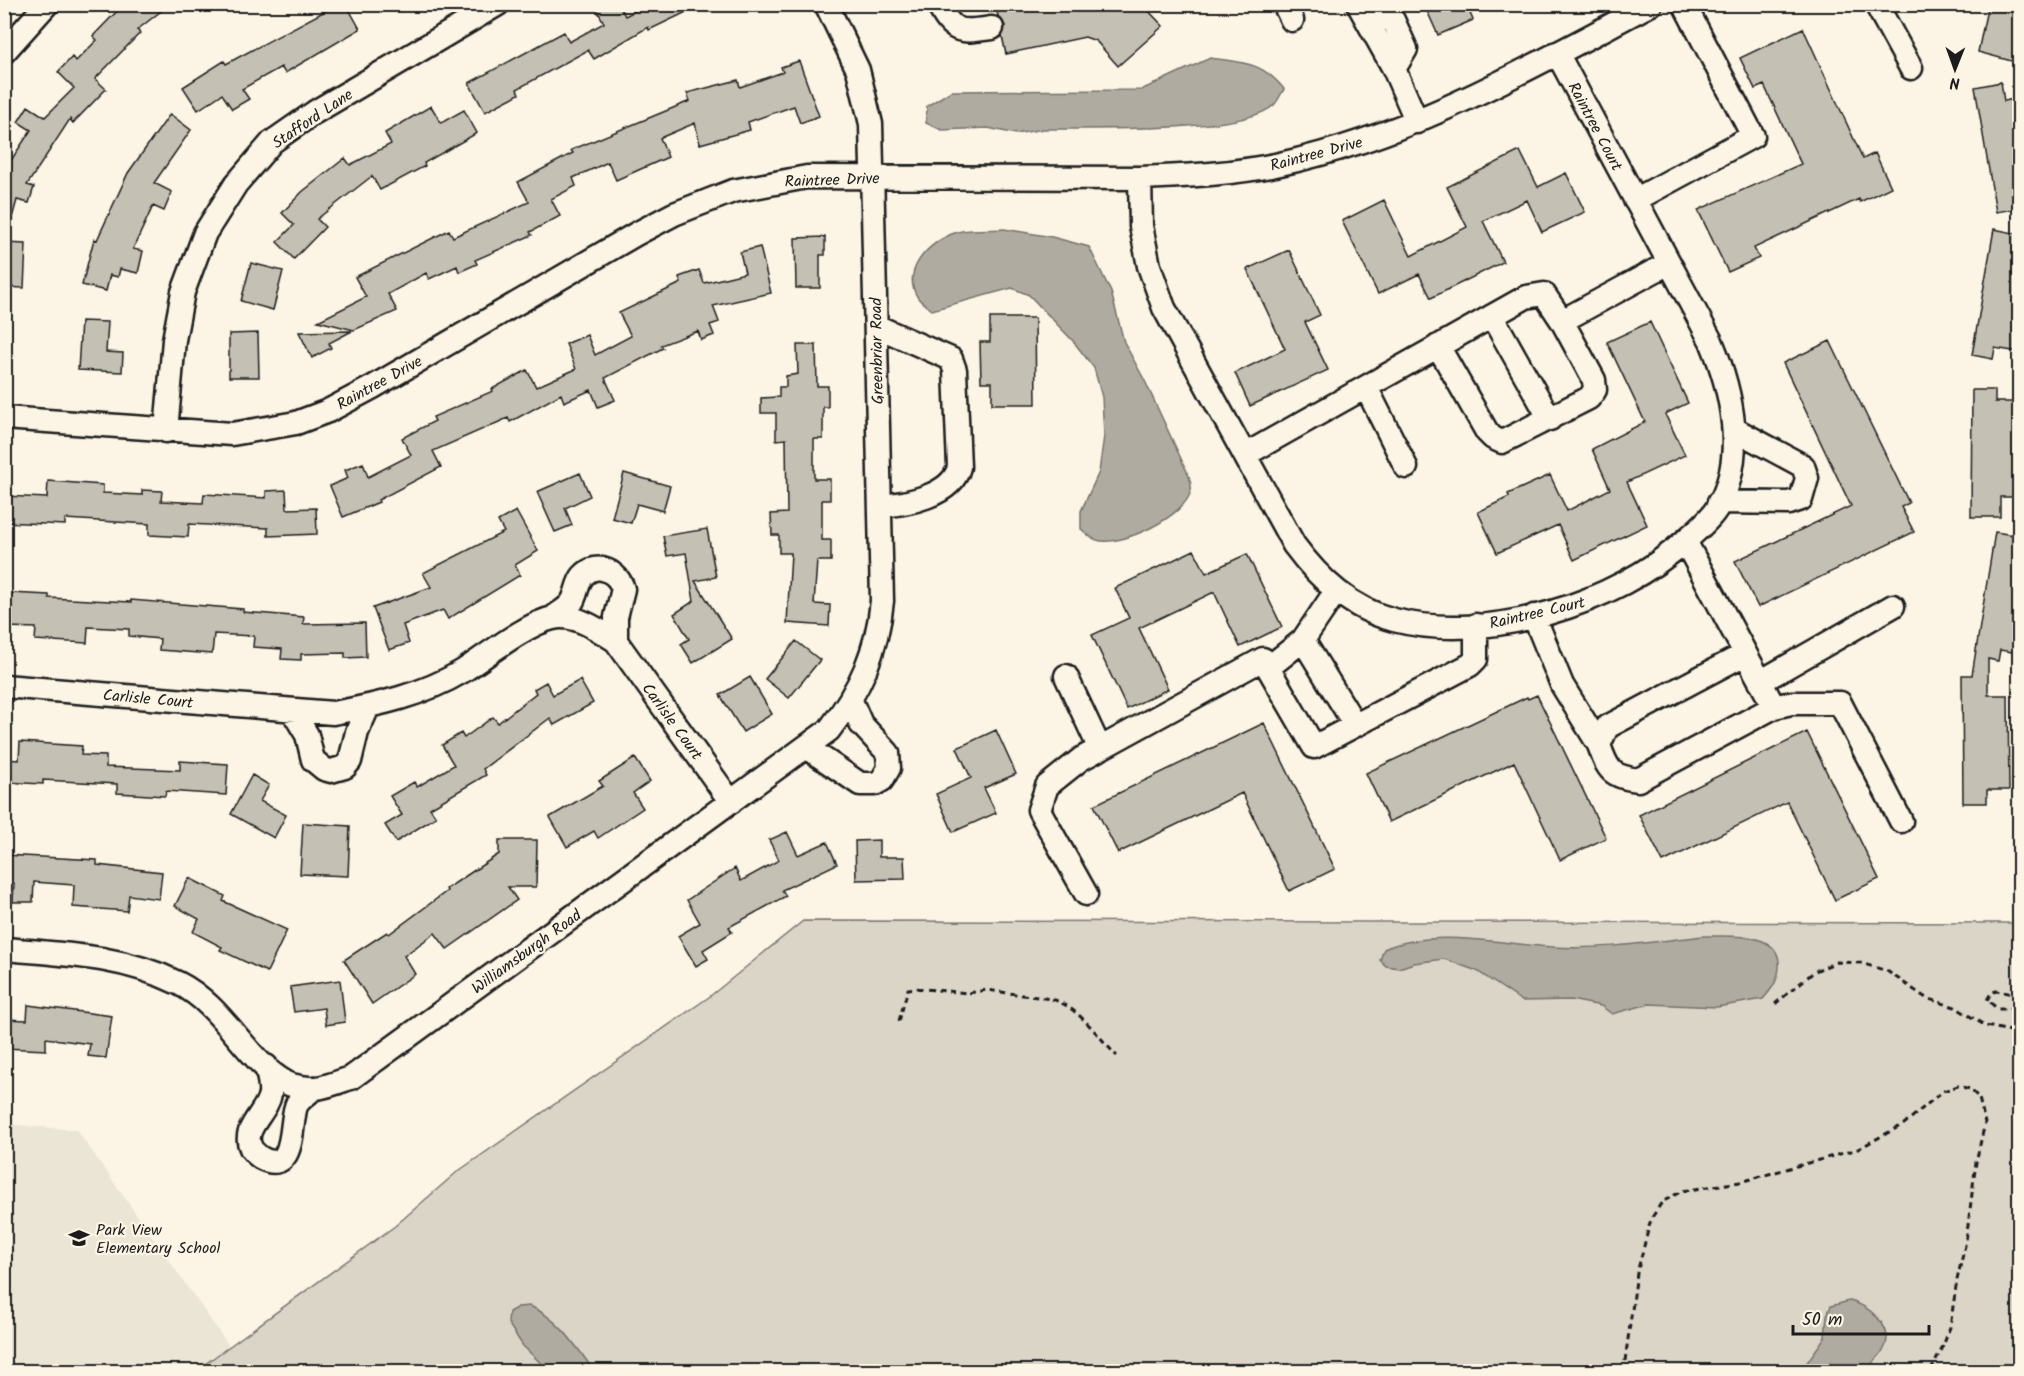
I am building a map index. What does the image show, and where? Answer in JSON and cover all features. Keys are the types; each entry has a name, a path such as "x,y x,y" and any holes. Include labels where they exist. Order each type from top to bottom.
{"street":[{"path":"4,52 47,4"},
{"name":"Stafford Lane","path":"166,431 174,340 183,292 205,233 237,184 272,142 315,112 498,4"},
{"name":"Greenbriar Road","path":"731,802 829,730 851,701 874,652 880,627 882,601 871,124 864,89 826,4"},
{"path":"938,4 947,23 961,32 992,28"},
{"name":"Raintree Drive","path":"4,418 232,434 296,423 328,411 373,387 636,234 700,202 770,182 807,177 1140,178 1195,176 1278,165 1348,146 1417,122 1469,99 1651,4"},
{"path":"1635,200 1753,136 1684,4"},
{"path":"1876,4 1911,68"},
{"path":"1361,10 1394,69 1417,122"},
{"name":"Raintree Court","path":"1140,178 1141,226 1149,266 1158,295 1294,545 1311,567 1336,591 1367,610 1392,620 1419,625 1476,625 1534,616 1580,603 1611,590 1671,554 1717,508 1730,476 1734,429 1722,369 1669,263 1557,53"},
{"path":"1562,321 1669,263"},
{"path":"1245,455 1438,346 1492,316 1537,293 1544,294 1549,300 1595,385 1589,398 1502,442 1493,438 1438,346"},
{"path":"1492,316 1550,419"},
{"path":"876,326 951,359 955,370 959,467 957,476 949,485 905,504 880,506"},
{"path":"1366,387 1406,466"},
{"path":"1719,502 1789,503 1801,499 1807,478 1803,466 1734,429"},
{"path":"1685,541 1774,706"},
{"name":"Carlisle Court","path":"4,686 333,713 382,705 461,672 512,638 554,617 572,602 581,578 594,569 609,571 616,575 623,589 616,617 616,641"},
{"path":"1268,668 1303,640 1336,591"},
{"path":"1760,682 1893,606"},
{"path":"1534,616 1562,685 1599,746 1606,766 1619,777 1638,780 1774,706 1791,703 1840,703 1901,821"},
{"name":"Carlisle Court","path":"554,617 590,623 616,641 731,802"},
{"path":"1086,894 1039,810 1047,786 1081,759 1263,659 1314,747 1470,665 1476,659 1476,625"},
{"path":"1303,640 1355,725"},
{"path":"1599,746 1607,727 1745,654"},
{"path":"1066,676 1100,748"},
{"path":"806,747 860,784 875,784 882,780 890,768 888,753 861,724 851,701"},
{"path":"292,710 307,735 313,760 324,770 331,771 345,767 350,761 357,732 368,707"},
{"name":"Williamsburgh Road","path":"4,949 90,956 123,962 152,971 206,1001 266,1066 286,1083 314,1088 351,1078 731,802"},
{"path":"266,1066 270,1092 266,1108 249,1132 250,1146 259,1157 273,1160 286,1154 292,1142 293,1120 297,1104 314,1088"}],"path":[{"path":"1775,1004 1785,993 1821,969 1837,962 1861,963 1887,971 1926,998 1955,1007 1986,1026 2019,1033"},
{"path":"899,1021 903,997 908,989 915,988 968,993 987,990 1059,1000 1117,1056"},
{"path":"2019,994 1996,991 1991,993 1987,1000 1998,1009 2009,1009 2019,1003"},
{"path":"1625,1362 1637,1273 1651,1219 1662,1202 1682,1191 1734,1184 1858,1149 1904,1124 1943,1091 1958,1086 1970,1089 1979,1098 1985,1123 1976,1161 1968,1233 1957,1280 1950,1327 1942,1349 1930,1371"}],"shaded area":[{"path":"1210,58 1259,68 1268,73 1284,89 1274,105 1257,114 1232,121 1200,125 1128,129 1043,129 1016,134 988,128 942,130 926,123 927,106 951,91 1141,90"},
{"path":"1004,229 1052,237 1089,247 1111,292 1124,342 1145,381 1191,483 1187,500 1178,510 1151,528 1135,535 1107,541 1097,540 1081,529 1081,511 1099,472 1104,436 1102,397 1094,368 1073,341 1029,295 1012,288 932,310 918,298 913,287 913,276 922,255 931,247 952,234 962,231"},
{"path":"803,921 2019,923 2019,1371 194,1372 395,1226 457,1172 709,997"},
{"path":"1703,936 1748,937 1760,940 1776,952 1779,962 1778,973 1770,991 1763,999 1717,1007 1649,1004 1612,1014 1601,1006 1571,1000 1522,1001 1477,971 1444,959 1414,963 1399,968 1386,966 1380,960 1384,949 1424,939 1467,939 1571,948 1628,945"},
{"name":"Park View Elementary School","path":"4,1124 77,1130 229,1346 193,1371 5,1371"},
{"path":"1849,1301 1864,1307 1883,1325 1887,1341 1882,1352 1866,1371 1801,1371 1825,1337 1827,1315 1831,1306"},
{"path":"530,1306 550,1318 558,1326 594,1371 549,1371 523,1346 508,1323 509,1312 518,1307"}],"building":[{"path":"124,4 170,4 137,30 140,33 95,79 106,89 73,123 70,119 27,185 34,187 29,203 17,200 9,229 4,229 4,171 31,130 18,122 28,106 45,117 74,88 58,72 72,57 76,61 97,40 93,36"},
{"path":"338,4 346,4 360,29 285,73 281,67 242,89 249,99 232,109 222,94 198,110 183,87 224,61 226,64"},
{"path":"594,4 619,4 625,16 649,4 703,4 649,30 648,27 594,59 588,50 517,89 519,94 485,112 469,83 564,32 569,42 604,23"},
{"path":"995,4 1142,4 1163,26 1118,66 1096,41 1085,37 1006,54 1002,36 1005,26 998,16"},
{"path":"1424,4 1466,4 1473,20 1438,35"},
{"path":"1988,4 2019,4 2019,63 1978,52"},
{"path":"1803,28 1863,159 1875,153 1891,187 1860,202 1859,199 1754,248 1759,258 1728,272 1698,210 1801,164 1764,85 1755,89 1740,58"},
{"path":"799,61 819,116 800,123 794,106 748,122 750,130 700,144 695,123 660,138 668,157 616,180 608,162 573,178 576,186 551,199 560,216 530,232 532,235 475,260 477,264 459,272 457,266 429,279 426,273 388,294 397,311 354,330 318,321 366,297 355,277 449,230 453,237 529,202 518,182 573,153 571,150 690,101 687,93 738,80 740,87 783,72 781,67"},
{"path":"2001,82 2004,101 2019,98 2019,137 2016,138 2019,157 2019,208 1996,212 1975,87"},
{"path":"431,106 441,123 464,110 477,133 424,163 425,166 380,190 372,176 317,219 325,227 294,259 277,242 294,225 282,213 302,192 345,158 350,165 391,144 385,133"},
{"path":"170,114 191,130 154,183 172,192 164,211 153,206 133,249 143,251 138,273 120,269 118,277 110,275 106,291 82,285 94,239 97,240 128,173"},
{"path":"1520,151 1538,187 1566,173 1585,212 1542,232 1527,200 1483,221 1503,262 1431,298 1419,274 1378,294 1342,221 1384,200 1411,256 1467,227 1447,187"},
{"path":"1994,229 2019,234 2019,352 1995,348 1993,359 1972,355"},
{"path":"825,237 825,255 820,255 820,288 796,288 795,238"},
{"path":"4,243 26,244 24,288 4,287"},
{"path":"760,247 771,293 713,306 719,322 710,325 714,335 701,340 698,331 661,345 663,348 605,378 615,400 598,407 591,390 564,402 561,394 510,422 508,418 433,451 441,467 378,500 379,502 343,517 330,486 348,478 345,470 363,463 368,477 411,455 402,438 435,421 433,417 493,391 492,389 527,370 536,387 576,369 566,344 587,335 595,355 631,336 619,313 681,283 679,277 699,270 704,283 745,273 740,252"},
{"path":"1289,250 1320,315 1305,322 1328,370 1250,406 1235,373 1285,349 1247,269"},
{"path":"251,263 283,271 273,310 241,301"},
{"path":"990,318 1035,318 1036,404 992,404 992,382 981,382 980,342 990,342"},
{"path":"81,321 108,322 106,352 123,353 122,372 78,370"},
{"path":"1650,322 1688,403 1665,414 1685,455 1627,482 1647,525 1574,560 1558,525 1497,553 1478,512 1509,497 1508,494 1550,475 1567,511 1610,489 1592,449 1645,422 1607,342"},
{"path":"352,331 329,343 331,348 312,358 299,332"},
{"path":"258,333 259,377 229,377 229,334"},
{"path":"1830,341 1909,503 1901,507 1914,532 1758,607 1735,561 1851,506 1783,363"},
{"path":"797,345 816,345 817,386 828,386 828,407 823,407 823,439 814,439 814,479 830,479 830,500 822,500 822,540 831,540 831,561 817,561 814,604 830,605 829,626 787,623 791,553 779,553 779,535 772,535 771,514 787,513 786,439 776,440 776,413 761,413 761,398 779,397 779,387 786,387 786,376 798,374"},
{"path":"1972,390 1995,390 1995,402 2018,402 2019,497 2000,497 2000,517 1971,517"},
{"path":"580,473 590,496 565,508 572,525 555,532 537,492"},
{"path":"624,473 670,486 663,511 637,504 631,523 612,518"},
{"path":"48,481 103,485 103,493 142,495 142,490 162,491 161,501 203,503 204,494 266,498 266,491 286,490 287,509 316,508 317,534 268,536 268,528 189,524 188,537 149,535 149,524 65,519 65,525 4,522 4,496 47,498"},
{"path":"516,511 538,551 515,565 520,575 448,619 443,610 403,625 409,643 389,650 373,608 431,587 423,573 504,532 498,521"},
{"path":"707,529 716,577 695,581 732,639 693,663 681,644 689,639 674,614 694,601 686,553 667,556 663,536"},
{"path":"1995,532 2019,536 2019,653 2000,650 1998,661 1988,659 1988,695 2008,695 2009,790 1987,790 1987,803 1963,803 1962,675 1972,675"},
{"path":"1194,550 1206,573 1247,554 1282,627 1240,647 1214,592 1139,628 1168,689 1127,709 1092,635 1129,618 1115,588"},
{"path":"10,593 49,595 49,598 131,602 131,600 243,609 243,612 304,617 303,624 365,623 366,657 345,658 345,653 301,654 301,660 281,659 282,649 253,647 254,636 214,634 212,654 159,650 160,639 129,636 129,629 88,627 87,643 35,640 36,628 8,627"},
{"path":"796,641 820,660 789,698 765,679"},
{"path":"750,677 772,714 743,732 720,695"},
{"path":"580,680 593,703 554,725 550,718 483,769 486,775 430,808 436,817 396,842 385,825 402,815 390,796 414,782 417,787 454,765 442,745 461,733 464,738 493,717 498,723 536,693 534,689 546,682 553,695"},
{"path":"1537,695 1606,838 1560,860 1514,762 1389,822 1366,773 1527,697 1528,699"},
{"path":"1264,723 1335,869 1289,891 1242,793 1118,853 1094,805"},
{"path":"996,730 1016,774 984,788 996,813 953,832 936,794 971,778 957,748"},
{"path":"1807,732 1879,879 1835,900 1787,802 1663,862 1639,815"},
{"path":"20,742 82,746 81,755 106,756 106,767 180,770 180,761 228,764 226,795 166,791 165,796 117,793 117,784 43,780 43,784 4,782 4,759 19,760"},
{"path":"635,758 650,781 633,793 643,808 598,838 594,831 567,847 550,817 603,786 599,781"},
{"path":"252,775 269,785 260,801 286,815 274,838 231,814"},
{"path":"303,823 350,826 348,876 300,874"},
{"path":"787,832 798,855 827,842 837,864 782,890 786,896 729,927 732,932 703,950 708,959 696,966 678,936 700,923 687,900 735,868 741,881 779,860 769,840"},
{"path":"499,840 537,840 536,887 508,887 517,900 447,949 435,933 404,956 415,974 372,1004 344,960 387,932 389,934 447,891 446,889 499,854"},
{"path":"879,840 879,857 904,857 905,879 856,880 855,841"},
{"path":"4,855 97,860 97,865 162,872 159,899 129,895 127,911 73,907 74,885 34,882 33,902 13,902 14,883 4,883"},
{"path":"189,878 225,896 223,901 287,930 267,972 220,950 222,947 193,932 199,919 175,906"},
{"path":"340,980 345,1022 326,1025 324,1008 294,1012 290,987"},
{"path":"28,1005 112,1016 106,1058 88,1056 90,1044 46,1038 46,1050 4,1048 4,1019 27,1020"}],"place":[{"name":"Park View Elementary School","path":"79,1238"}]}
